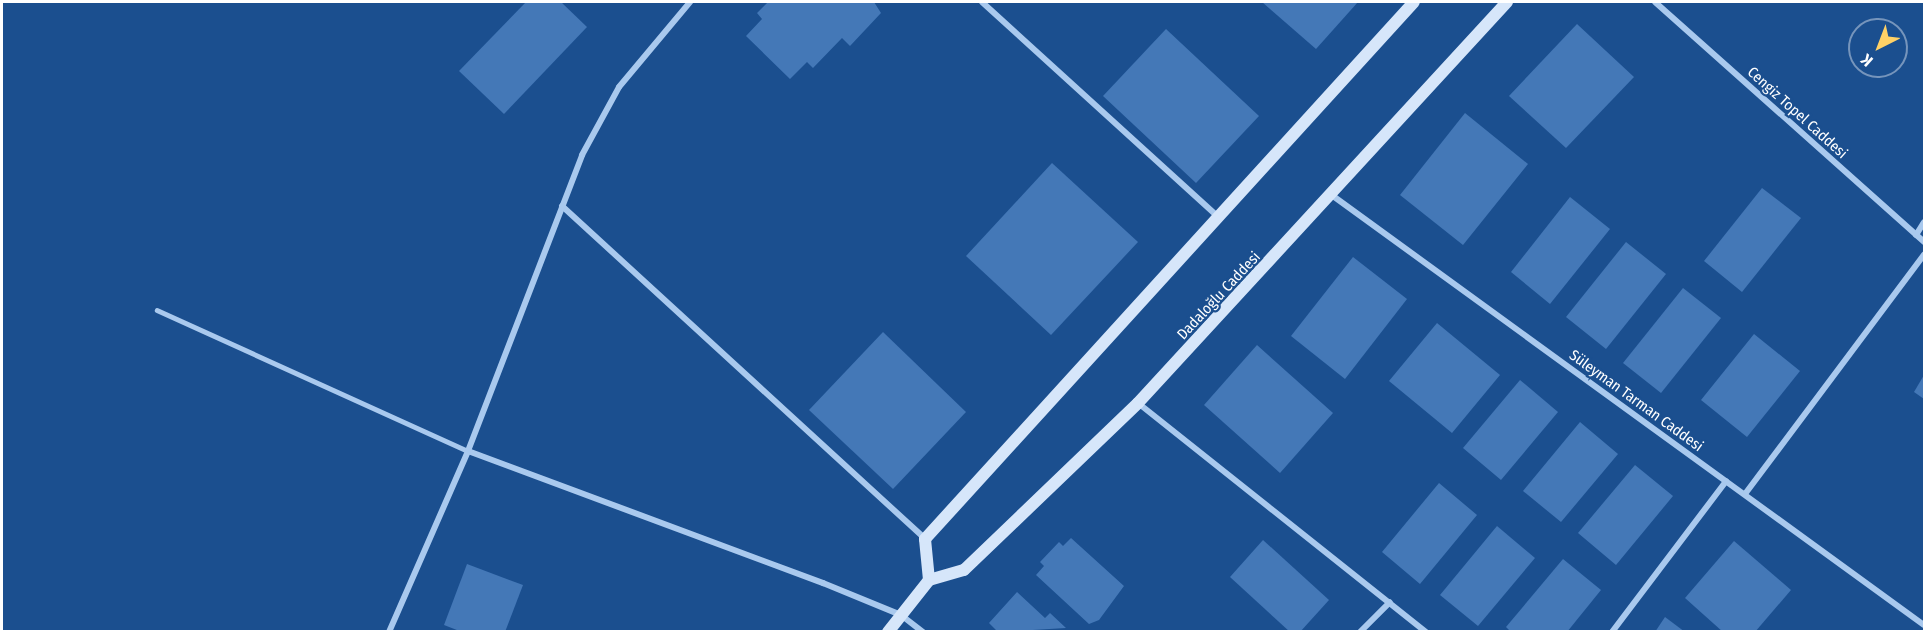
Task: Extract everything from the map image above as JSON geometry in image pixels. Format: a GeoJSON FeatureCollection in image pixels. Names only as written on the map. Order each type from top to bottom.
{"type":"FeatureCollection","features":[{"type":"Feature","properties":{"kind":"street"},"geometry":{"type":"LineString","coordinates":[[389,632],[468,451],[582,154],[620,87],[690,2]]}},
{"type":"Feature","properties":{"kind":"street"},"geometry":{"type":"LineString","coordinates":[[982,2],[1220,219]]}},
{"type":"Feature","properties":{"kind":"street"},"geometry":{"type":"LineString","coordinates":[[925,539],[1220,219],[1414,2]]}},
{"type":"Feature","properties":{"kind":"street","name":"Dadaloğlu Caddesi"},"geometry":{"type":"LineString","coordinates":[[929,580],[964,570],[1138,403],[1333,196],[1507,2]]}},
{"type":"Feature","properties":{"kind":"street","name":"Cengiz Topel Caddesi"},"geometry":{"type":"LineString","coordinates":[[1655,2],[1924,242]]}},
{"type":"Feature","properties":{"kind":"street","name":"Süleyman Tarman Caddesi"},"geometry":{"type":"LineString","coordinates":[[1333,196],[1924,625]]}},
{"type":"Feature","properties":{"kind":"street"},"geometry":{"type":"LineString","coordinates":[[562,206],[925,539],[929,580],[888,632]]}},
{"type":"Feature","properties":{"kind":"street"},"geometry":{"type":"LineString","coordinates":[[1916,235],[1924,222]]}},
{"type":"Feature","properties":{"kind":"street"},"geometry":{"type":"LineString","coordinates":[[1745,494],[1924,255]]}},
{"type":"Feature","properties":{"kind":"street"},"geometry":{"type":"LineString","coordinates":[[1138,403],[1426,632]]}},
{"type":"Feature","properties":{"kind":"street"},"geometry":{"type":"LineString","coordinates":[[468,451],[901,615],[923,632]]}},
{"type":"Feature","properties":{"kind":"street"},"geometry":{"type":"LineString","coordinates":[[1612,632],[1726,481]]}},
{"type":"Feature","properties":{"kind":"street"},"geometry":{"type":"LineString","coordinates":[[1360,632],[1389,603]]}},
{"type":"Feature","properties":{"kind":"lane"},"geometry":{"type":"LineString","coordinates":[[157,310],[468,451]]}},
{"type":"Feature","properties":{"kind":"building"},"geometry":{"type":"Polygon","coordinates":[[[526,2],[561,2],[587,27],[504,114],[459,71],[526,2]]]}},
{"type":"Feature","properties":{"kind":"building"},"geometry":{"type":"Polygon","coordinates":[[[768,2],[874,2],[881,13],[850,46],[842,38],[813,68],[807,62],[790,79],[746,36],[762,19],[757,13],[768,2]]]}},
{"type":"Feature","properties":{"kind":"building"},"geometry":{"type":"Polygon","coordinates":[[[1262,2],[1358,2],[1316,49],[1262,2]]]}},
{"type":"Feature","properties":{"kind":"building"},"geometry":{"type":"Polygon","coordinates":[[[1577,24],[1634,77],[1566,148],[1509,96],[1577,24]]]}},
{"type":"Feature","properties":{"kind":"building"},"geometry":{"type":"Polygon","coordinates":[[[1166,29],[1259,116],[1196,183],[1103,96],[1166,29]]]}},
{"type":"Feature","properties":{"kind":"building"},"geometry":{"type":"Polygon","coordinates":[[[1465,113],[1528,164],[1463,245],[1400,195],[1465,113]]]}},
{"type":"Feature","properties":{"kind":"building"},"geometry":{"type":"Polygon","coordinates":[[[1052,163],[1138,242],[1051,335],[966,256],[1052,163]]]}},
{"type":"Feature","properties":{"kind":"building"},"geometry":{"type":"Polygon","coordinates":[[[1762,188],[1801,218],[1742,292],[1704,261],[1762,188]]]}},
{"type":"Feature","properties":{"kind":"building"},"geometry":{"type":"Polygon","coordinates":[[[1570,197],[1610,229],[1550,304],[1511,272],[1570,197]]]}},
{"type":"Feature","properties":{"kind":"building"},"geometry":{"type":"Polygon","coordinates":[[[1626,242],[1666,274],[1606,349],[1566,317],[1626,242]]]}},
{"type":"Feature","properties":{"kind":"building"},"geometry":{"type":"Polygon","coordinates":[[[1353,257],[1407,299],[1345,379],[1291,336],[1353,257]]]}},
{"type":"Feature","properties":{"kind":"building"},"geometry":{"type":"Polygon","coordinates":[[[1683,288],[1721,318],[1661,393],[1623,363],[1683,288]]]}},
{"type":"Feature","properties":{"kind":"building"},"geometry":{"type":"Polygon","coordinates":[[[1437,323],[1500,375],[1452,433],[1389,381],[1437,323]]]}},
{"type":"Feature","properties":{"kind":"building"},"geometry":{"type":"Polygon","coordinates":[[[883,332],[966,412],[893,489],[809,410],[883,332]]]}},
{"type":"Feature","properties":{"kind":"building"},"geometry":{"type":"Polygon","coordinates":[[[1754,334],[1800,371],[1747,437],[1701,400],[1754,334]]]}},
{"type":"Feature","properties":{"kind":"building"},"geometry":{"type":"Polygon","coordinates":[[[1257,345],[1333,413],[1280,473],[1204,405],[1257,345]]]}},
{"type":"Feature","properties":{"kind":"building"},"geometry":{"type":"Polygon","coordinates":[[[1924,375],[1924,399],[1914,392],[1924,375]]]}},
{"type":"Feature","properties":{"kind":"building"},"geometry":{"type":"Polygon","coordinates":[[[1520,380],[1558,412],[1501,480],[1463,448],[1520,380]]]}},
{"type":"Feature","properties":{"kind":"building"},"geometry":{"type":"Polygon","coordinates":[[[1580,422],[1618,454],[1561,522],[1523,491],[1580,422]]]}},
{"type":"Feature","properties":{"kind":"building"},"geometry":{"type":"Polygon","coordinates":[[[1635,465],[1673,496],[1616,565],[1578,533],[1635,465]]]}},
{"type":"Feature","properties":{"kind":"building"},"geometry":{"type":"Polygon","coordinates":[[[1439,483],[1477,515],[1420,584],[1382,552],[1439,483]]]}},
{"type":"Feature","properties":{"kind":"building"},"geometry":{"type":"Polygon","coordinates":[[[1497,526],[1535,558],[1478,626],[1440,595],[1497,526]]]}},
{"type":"Feature","properties":{"kind":"building"},"geometry":{"type":"Polygon","coordinates":[[[1071,538],[1124,586],[1099,620],[1089,624],[1036,575],[1044,566],[1040,562],[1059,542],[1063,546],[1071,538]]]}},
{"type":"Feature","properties":{"kind":"building"},"geometry":{"type":"Polygon","coordinates":[[[1263,540],[1329,600],[1300,632],[1290,632],[1230,577],[1263,540]]]}},
{"type":"Feature","properties":{"kind":"building"},"geometry":{"type":"Polygon","coordinates":[[[1734,541],[1791,590],[1755,632],[1723,632],[1685,598],[1734,541]]]}},
{"type":"Feature","properties":{"kind":"building"},"geometry":{"type":"Polygon","coordinates":[[[1563,559],[1601,590],[1567,632],[1511,632],[1506,627],[1563,559]]]}},
{"type":"Feature","properties":{"kind":"building"},"geometry":{"type":"Polygon","coordinates":[[[467,564],[523,585],[505,632],[462,632],[444,625],[467,564]]]}},
{"type":"Feature","properties":{"kind":"building"},"geometry":{"type":"Polygon","coordinates":[[[1017,592],[1045,618],[1050,613],[1066,628],[998,632],[989,623],[1017,592]]]}},
{"type":"Feature","properties":{"kind":"building"},"geometry":{"type":"Polygon","coordinates":[[[1665,617],[1685,632],[1655,632],[1665,617]]]}}]}
